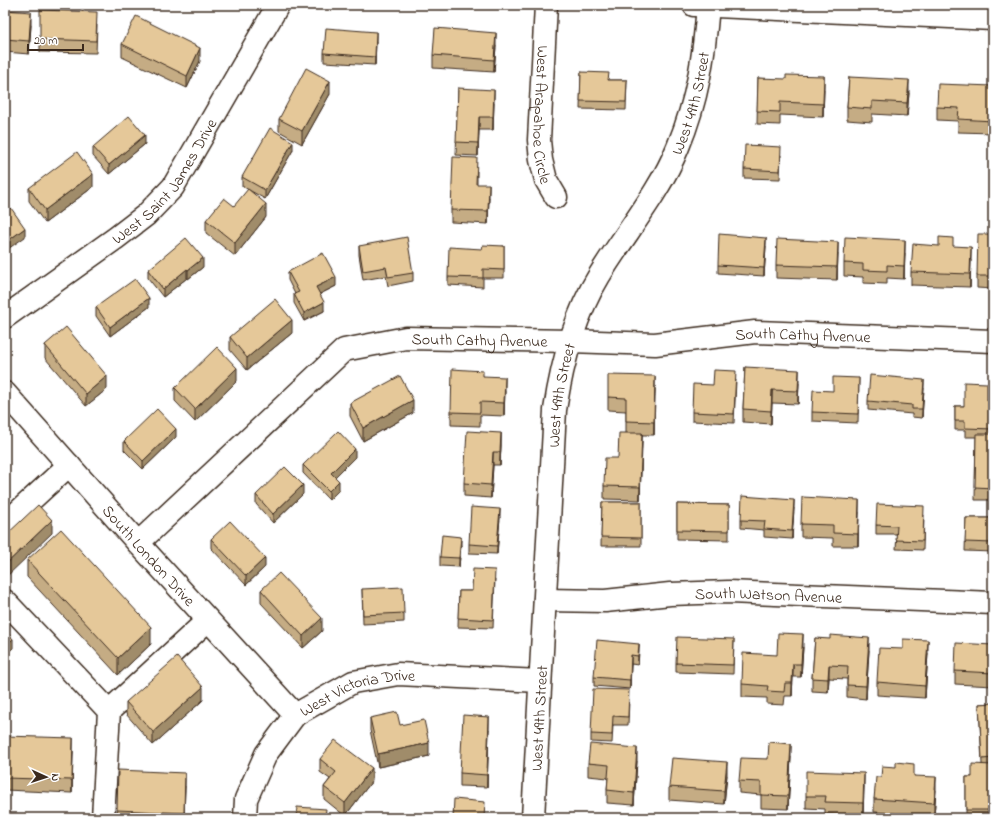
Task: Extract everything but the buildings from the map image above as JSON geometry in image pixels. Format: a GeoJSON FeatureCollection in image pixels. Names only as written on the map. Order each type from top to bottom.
{"type":"FeatureCollection","features":[{"type":"Feature","properties":{"kind":"street","name":"West Saint James Drive"},"geometry":{"type":"LineString","coordinates":[[5,317],[146,215],[173,187],[278,5]]}},
{"type":"Feature","properties":{"kind":"street","name":"West Arapahoe Circle"},"geometry":{"type":"LineString","coordinates":[[546,5],[539,140],[541,160],[546,180],[556,197]]}},
{"type":"Feature","properties":{"kind":"street"},"geometry":{"type":"LineString","coordinates":[[703,5],[993,19]]}},
{"type":"Feature","properties":{"kind":"street","name":"West 49th Street"},"geometry":{"type":"LineString","coordinates":[[532,818],[555,410],[559,380],[570,341],[580,314],[599,276],[651,199],[678,148],[690,116],[699,82],[705,46],[703,5]]}},
{"type":"Feature","properties":{"kind":"street","name":"South Cathy Avenue"},"geometry":{"type":"LineString","coordinates":[[138,543],[344,350],[406,338],[655,344],[755,332],[993,341]]}},
{"type":"Feature","properties":{"kind":"street","name":"South London Drive"},"geometry":{"type":"LineString","coordinates":[[5,393],[138,543],[295,715]]}},
{"type":"Feature","properties":{"kind":"street"},"geometry":{"type":"LineString","coordinates":[[5,524],[69,465]]}},
{"type":"Feature","properties":{"kind":"street","name":"South Watson Avenue"},"geometry":{"type":"LineString","coordinates":[[545,600],[605,601],[670,594],[729,592],[993,603]]}},
{"type":"Feature","properties":{"kind":"street"},"geometry":{"type":"LineString","coordinates":[[5,601],[109,711]]}},
{"type":"Feature","properties":{"kind":"street"},"geometry":{"type":"LineString","coordinates":[[102,818],[109,711],[208,620]]}},
{"type":"Feature","properties":{"kind":"street","name":"West Victoria Drive"},"geometry":{"type":"LineString","coordinates":[[245,818],[246,799],[266,754],[295,715],[353,682],[398,674],[540,681]]}}]}
